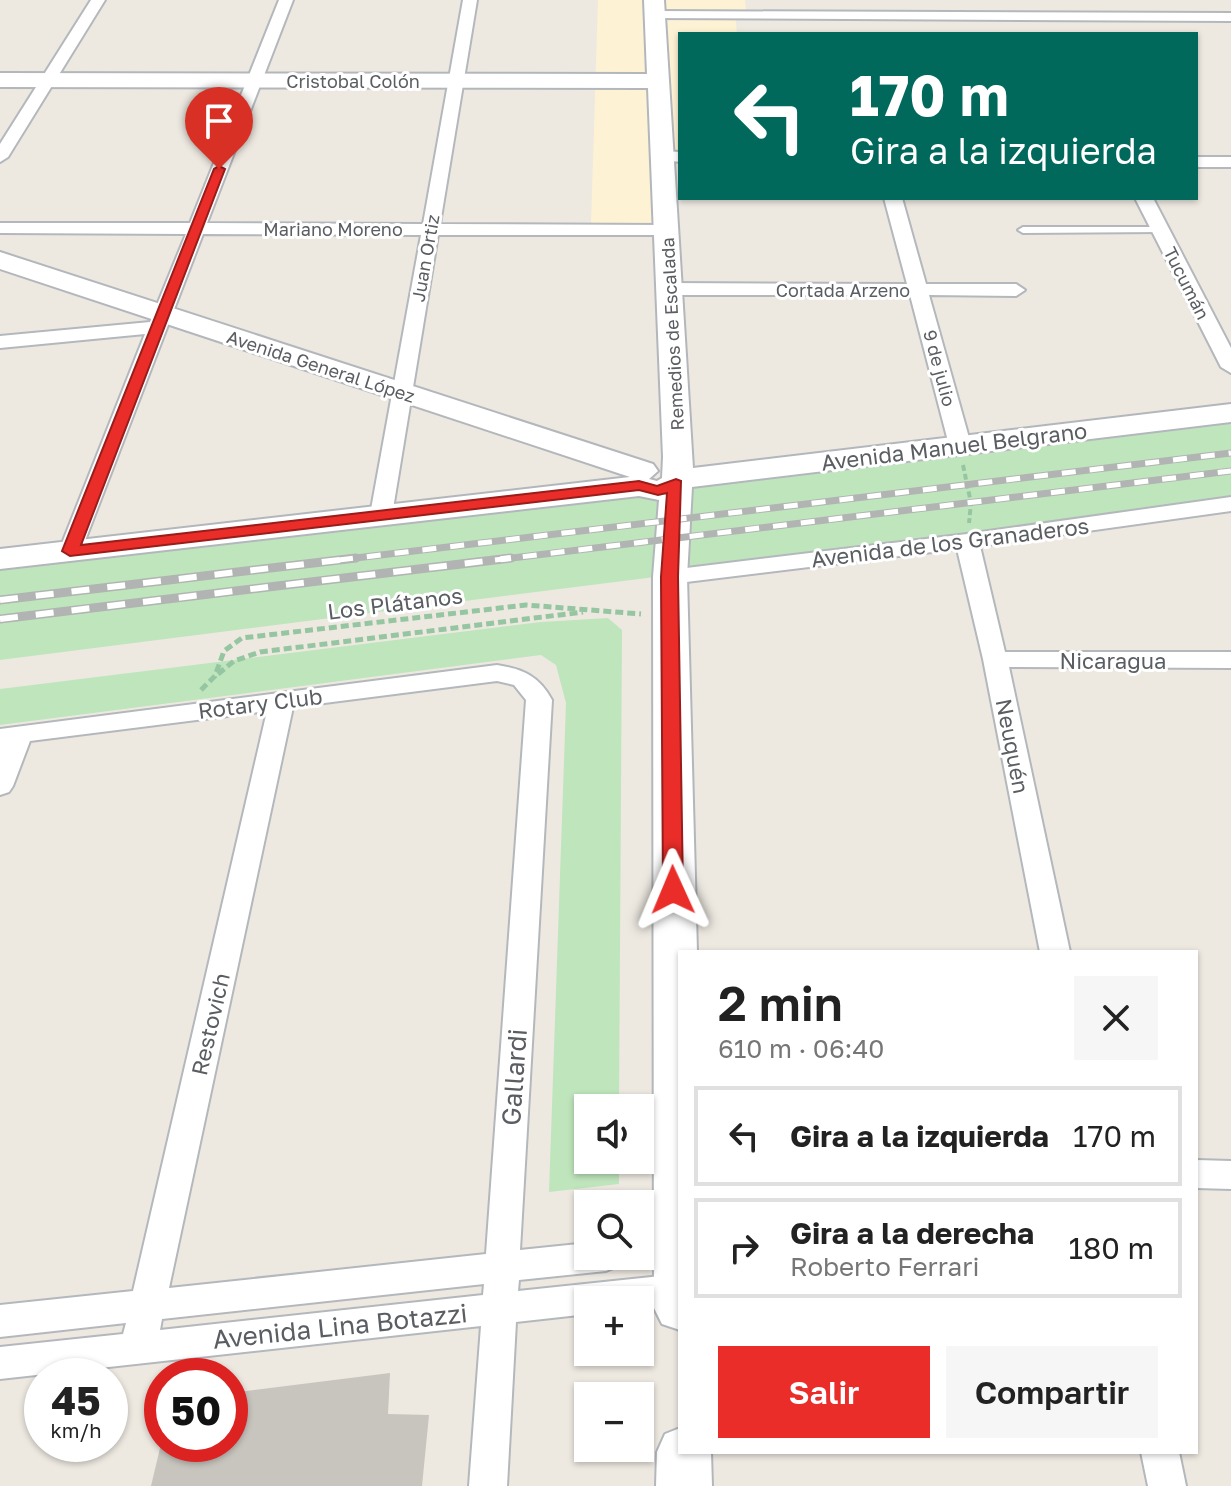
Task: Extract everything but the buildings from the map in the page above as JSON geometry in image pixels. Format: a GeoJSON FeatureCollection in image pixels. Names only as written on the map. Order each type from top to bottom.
{"type":"FeatureCollection","features":[{"type":"Feature","properties":{"kind":"main road","name":"Remedios de Escalada"},"geometry":{"type":"LineString","coordinates":[[654,7],[657,81],[671,157],[666,230],[679,457],[670,596],[678,1164],[666,1263],[678,1302]]}},
{"type":"Feature","properties":{"kind":"main road","name":"Cristobal Colón"},"geometry":{"type":"LineString","coordinates":[[0,80],[657,81]]}},
{"type":"Feature","properties":{"kind":"main road","name":"Avenida General López"},"geometry":{"type":"LineString","coordinates":[[0,260],[160,320],[401,393],[640,478]]}},
{"type":"Feature","properties":{"kind":"main road","name":"Avenida Manuel Belgrano"},"geometry":{"type":"LineString","coordinates":[[640,478],[658,491],[676,480],[1231,413]]}},
{"type":"Feature","properties":{"kind":"main road"},"geometry":{"type":"LineString","coordinates":[[0,559],[381,515],[640,478]]}},
{"type":"Feature","properties":{"kind":"main road"},"geometry":{"type":"LineString","coordinates":[[684,1454],[684,1486]]}},
{"type":"Feature","properties":{"kind":"street"},"geometry":{"type":"LineString","coordinates":[[0,157],[98,0]]}},
{"type":"Feature","properties":{"kind":"street"},"geometry":{"type":"LineString","coordinates":[[70,551],[286,0]]}},
{"type":"Feature","properties":{"kind":"street","name":"Juan Ortiz"},"geometry":{"type":"LineString","coordinates":[[381,515],[470,0]]}},
{"type":"Feature","properties":{"kind":"street"},"geometry":{"type":"LineString","coordinates":[[841,0],[849,32]]}},
{"type":"Feature","properties":{"kind":"street"},"geometry":{"type":"LineString","coordinates":[[1043,0],[1059,32]]}},
{"type":"Feature","properties":{"kind":"street"},"geometry":{"type":"LineString","coordinates":[[654,7],[845,16],[1231,17]]}},
{"type":"Feature","properties":{"kind":"street"},"geometry":{"type":"LineString","coordinates":[[1198,162],[1231,162]]}},
{"type":"Feature","properties":{"kind":"street","name":"9 de julio"},"geometry":{"type":"LineString","coordinates":[[894,200],[960,445]]}},
{"type":"Feature","properties":{"kind":"street","name":"Tucumán"},"geometry":{"type":"LineString","coordinates":[[1145,200],[1231,367]]}},
{"type":"Feature","properties":{"kind":"street","name":"Mariano Moreno"},"geometry":{"type":"LineString","coordinates":[[0,228],[666,230]]}},
{"type":"Feature","properties":{"kind":"street","name":"Cortada Arzeno"},"geometry":{"type":"LineString","coordinates":[[670,289],[1016,290]]}},
{"type":"Feature","properties":{"kind":"street"},"geometry":{"type":"LineString","coordinates":[[0,342],[160,320]]}},
{"type":"Feature","properties":{"kind":"street","name":"Avenida de los Granaderos"},"geometry":{"type":"LineString","coordinates":[[670,596],[967,541],[1231,504]]}},
{"type":"Feature","properties":{"kind":"street","name":"Neuquén"},"geometry":{"type":"LineString","coordinates":[[967,541],[995,659],[1055,950]]}},
{"type":"Feature","properties":{"kind":"street","name":"Nicaragua"},"geometry":{"type":"LineString","coordinates":[[995,659],[1231,660]]}},
{"type":"Feature","properties":{"kind":"street","name":"Rotary Club"},"geometry":{"type":"LineString","coordinates":[[10,736],[497,673],[520,676]]}},
{"type":"Feature","properties":{"kind":"street","name":"Gallardi"},"geometry":{"type":"LineString","coordinates":[[488,1486],[539,700],[533,685],[520,676]]}},
{"type":"Feature","properties":{"kind":"street","name":"Restovich"},"geometry":{"type":"LineString","coordinates":[[138,1348],[282,700]]}},
{"type":"Feature","properties":{"kind":"street"},"geometry":{"type":"LineString","coordinates":[[0,786],[10,736]]}},
{"type":"Feature","properties":{"kind":"street"},"geometry":{"type":"LineString","coordinates":[[1198,1174],[1231,1175]]}},
{"type":"Feature","properties":{"kind":"street","name":"Avenida Lina Botazzi"},"geometry":{"type":"LineString","coordinates":[[0,1321],[574,1259]]}},
{"type":"Feature","properties":{"kind":"street","name":"Avenida Lina Botazzi"},"geometry":{"type":"LineString","coordinates":[[0,1363],[499,1308],[666,1263]]}},
{"type":"Feature","properties":{"kind":"street"},"geometry":{"type":"LineString","coordinates":[[1160,1454],[1167,1486]]}},
{"type":"Feature","properties":{"kind":"lane"},"geometry":{"type":"LineString","coordinates":[[1023,230],[1160,230]]}},
{"type":"Feature","properties":{"kind":"path"},"geometry":{"type":"LineString","coordinates":[[960,445],[971,503],[967,541]]}},
{"type":"Feature","properties":{"kind":"path","name":"Los Plátanos"},"geometry":{"type":"LineString","coordinates":[[176,714],[234,661],[260,652],[530,616],[600,610],[670,596]]}},
{"type":"Feature","properties":{"kind":"path","name":"Los Plátanos"},"geometry":{"type":"LineString","coordinates":[[215,676],[224,651],[242,638],[526,605],[600,610]]}},
{"type":"Feature","properties":{"kind":"shaded area"},"geometry":{"type":"Polygon","coordinates":[[[598,0],[745,0],[746,12],[735,13],[737,32],[678,32],[678,157],[663,156],[666,230],[591,224],[598,0]]]}},
{"type":"Feature","properties":{"kind":"green space"},"geometry":{"type":"Polygon","coordinates":[[[1231,413],[1231,504],[0,660],[0,559],[1231,413]]]}},
{"type":"Feature","properties":{"kind":"green space"},"geometry":{"type":"Polygon","coordinates":[[[608,618],[622,630],[619,1094],[574,1094],[574,1174],[619,1174],[619,1184],[549,1192],[566,703],[556,665],[541,655],[0,725],[0,689],[541,622],[608,618]]]}},
{"type":"Feature","properties":{"kind":"railway"},"geometry":{"type":"LineString","coordinates":[[339,560],[1231,453]]}},
{"type":"Feature","properties":{"kind":"railway"},"geometry":{"type":"LineString","coordinates":[[495,560],[1231,471]]}},
{"type":"Feature","properties":{"kind":"railway"},"geometry":{"type":"LineString","coordinates":[[0,600],[356,558]]}},
{"type":"Feature","properties":{"kind":"railway"},"geometry":{"type":"LineString","coordinates":[[0,619],[511,558]]}},
{"type":"Feature","properties":{"kind":"route"},"geometry":{"type":"LineString","coordinates":[[219,169],[70,551],[639,486],[658,491],[676,484],[670,577],[673,890]]}}]}
